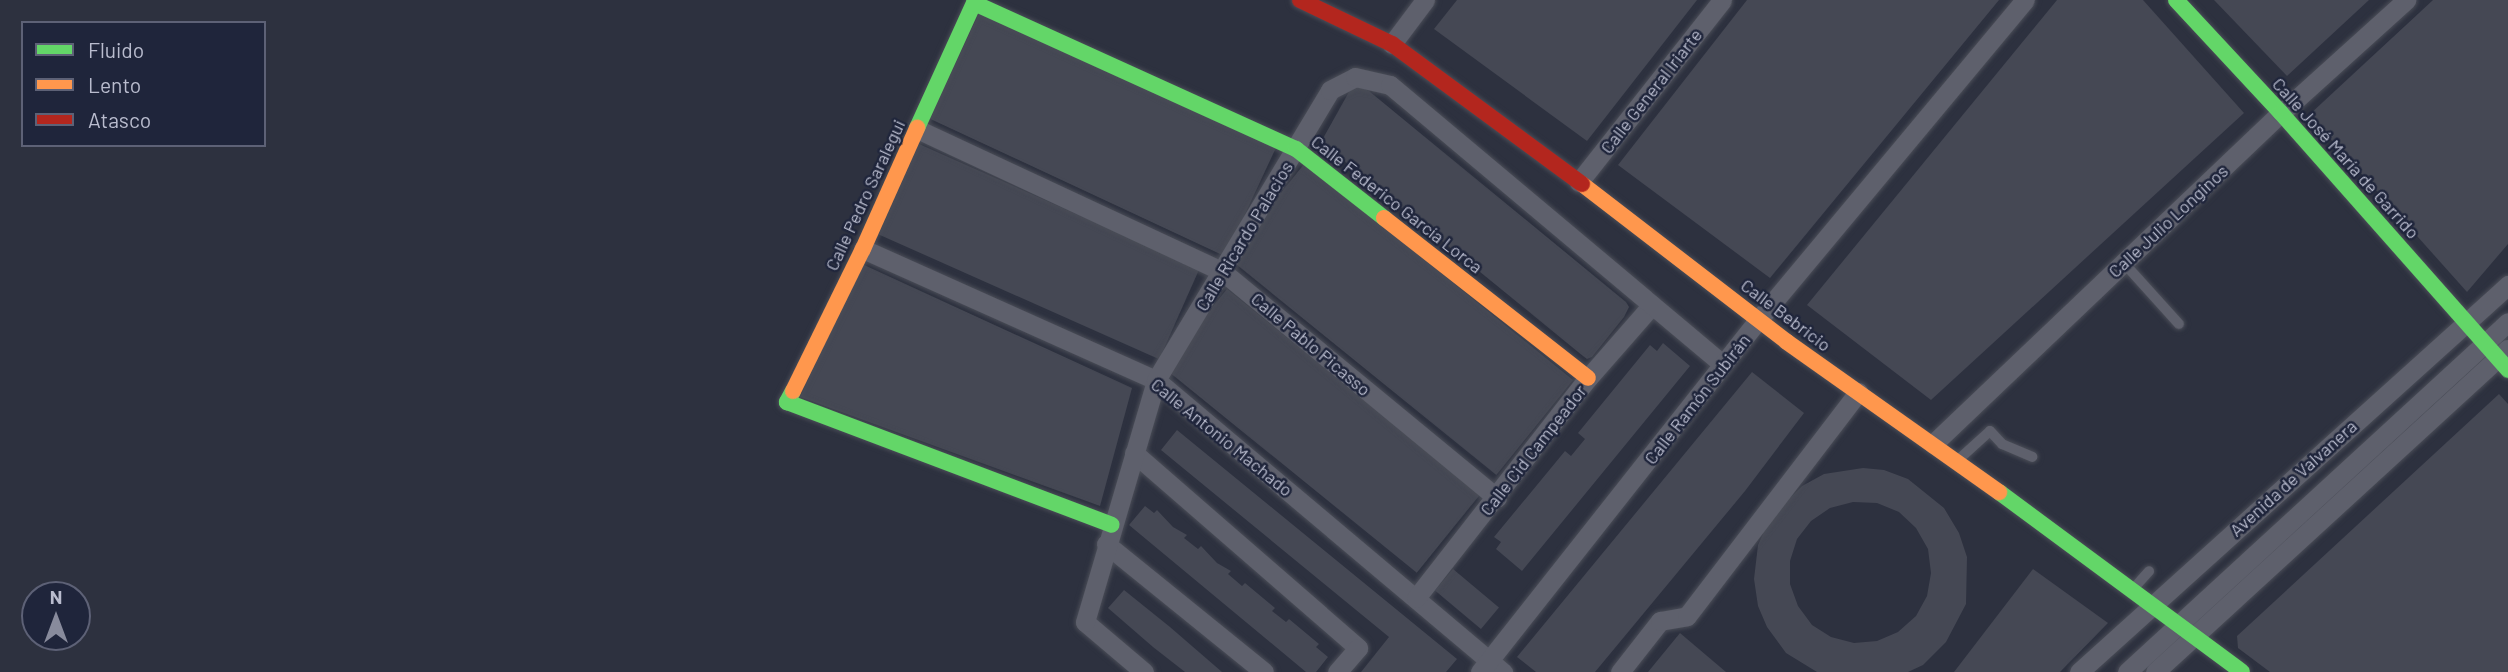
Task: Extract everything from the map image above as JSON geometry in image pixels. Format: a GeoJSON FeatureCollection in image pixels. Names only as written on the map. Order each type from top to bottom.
{"type":"FeatureCollection","features":[{"type":"Feature","properties":{"kind":"street","name":"Calle Bebricio"},"geometry":{"type":"LineString","coordinates":[[1300,0],[1392,44],[1759,319],[2242,672]]}},
{"type":"Feature","properties":{"kind":"street"},"geometry":{"type":"LineString","coordinates":[[1392,44],[1425,0]]}},
{"type":"Feature","properties":{"kind":"street","name":"Calle General Iriarte"},"geometry":{"type":"LineString","coordinates":[[1579,182],[1721,0]]}},
{"type":"Feature","properties":{"kind":"street","name":"Calle Ramón Subirán"},"geometry":{"type":"LineString","coordinates":[[1491,668],[1723,364],[2025,0]]}},
{"type":"Feature","properties":{"kind":"street","name":"Calle José María de Garrido"},"geometry":{"type":"LineString","coordinates":[[2176,0],[2281,113],[2467,323],[2499,355]]}},
{"type":"Feature","properties":{"kind":"street","name":"Calle Julio Longinos"},"geometry":{"type":"LineString","coordinates":[[1933,444],[2281,113],[2406,0]]}},
{"type":"Feature","properties":{"kind":"street","name":"Calle Pedro Saralegui"},"geometry":{"type":"LineString","coordinates":[[974,3],[863,249],[786,402],[1112,525]]}},
{"type":"Feature","properties":{"kind":"street","name":"Calle Federico García Lorca"},"geometry":{"type":"LineString","coordinates":[[974,3],[1296,149],[1588,378]]}},
{"type":"Feature","properties":{"kind":"street","name":"Calle Ricardo Palacios"},"geometry":{"type":"LineString","coordinates":[[1144,672],[1085,622],[1156,380],[1330,90],[1355,78],[1390,85],[1723,364]]}},
{"type":"Feature","properties":{"kind":"street","name":"Calle Pablo Picasso"},"geometry":{"type":"LineString","coordinates":[[917,129],[1223,272],[1497,498]]}},
{"type":"Feature","properties":{"kind":"street","name":"Calle Antonio Machado"},"geometry":{"type":"LineString","coordinates":[[863,249],[1156,380],[1416,597],[1491,668]]}},
{"type":"Feature","properties":{"kind":"street","name":"Avenida de Valvanera"},"geometry":{"type":"LineString","coordinates":[[2079,672],[2508,285]]}},
{"type":"Feature","properties":{"kind":"street","name":"Calle Cid Campeador"},"geometry":{"type":"LineString","coordinates":[[1416,597],[1497,498],[1588,378],[1652,305]]}},
{"type":"Feature","properties":{"kind":"street"},"geometry":{"type":"LineString","coordinates":[[2127,672],[2185,630],[2499,355],[2508,322]]}},
{"type":"Feature","properties":{"kind":"street"},"geometry":{"type":"LineString","coordinates":[[1620,672],[1660,621],[1686,616],[1858,392]]}},
{"type":"Feature","properties":{"kind":"street"},"geometry":{"type":"LineString","coordinates":[[1134,453],[1358,648],[1337,672]]}},
{"type":"Feature","properties":{"kind":"street"},"geometry":{"type":"LineString","coordinates":[[1106,544],[1264,672]]}},
{"type":"Feature","properties":{"kind":"street"},"geometry":{"type":"LineString","coordinates":[[2155,672],[2185,630]]}},
{"type":"Feature","properties":{"kind":"lane"},"geometry":{"type":"LineString","coordinates":[[2124,262],[2179,324]]}},
{"type":"Feature","properties":{"kind":"lane"},"geometry":{"type":"LineString","coordinates":[[1957,462],[1990,431],[2002,444],[2032,457]]}},
{"type":"Feature","properties":{"kind":"lane"},"geometry":{"type":"LineString","coordinates":[[2130,592],[2149,571]]}},
{"type":"Feature","properties":{"kind":"building"},"geometry":{"type":"Polygon","coordinates":[[[1457,0],[1697,0],[1587,141],[1434,29],[1457,0]]]}},
{"type":"Feature","properties":{"kind":"building"},"geometry":{"type":"Polygon","coordinates":[[[1747,0],[1999,0],[1770,278],[1618,165],[1747,0]]]}},
{"type":"Feature","properties":{"kind":"building"},"geometry":{"type":"Polygon","coordinates":[[[2057,0],[2143,0],[2244,113],[1931,400],[1807,305],[2057,0]]]}},
{"type":"Feature","properties":{"kind":"building"},"geometry":{"type":"Polygon","coordinates":[[[2214,0],[2369,0],[2287,76],[2214,0]]]}},
{"type":"Feature","properties":{"kind":"building"},"geometry":{"type":"Polygon","coordinates":[[[2433,0],[2508,0],[2508,244],[2467,292],[2309,115],[2433,0]]]}},
{"type":"Feature","properties":{"kind":"building"},"geometry":{"type":"Polygon","coordinates":[[[981,9],[1276,147],[1225,256],[930,119],[981,9]]]}},
{"type":"Feature","properties":{"kind":"building"},"geometry":{"type":"Polygon","coordinates":[[[1359,86],[1369,91],[1626,302],[1629,307],[1624,317],[1592,357],[1587,359],[1583,356],[1321,142],[1350,90],[1359,86]]]}},
{"type":"Feature","properties":{"kind":"building"},"geometry":{"type":"Polygon","coordinates":[[[919,144],[1199,269],[1159,359],[879,234],[919,144]]]}},
{"type":"Feature","properties":{"kind":"building"},"geometry":{"type":"Polygon","coordinates":[[[1305,163],[1573,380],[1496,475],[1228,258],[1305,163]]]}},
{"type":"Feature","properties":{"kind":"building"},"geometry":{"type":"Polygon","coordinates":[[[862,264],[1132,388],[1100,506],[800,397],[862,264]]]}},
{"type":"Feature","properties":{"kind":"building"},"geometry":{"type":"Polygon","coordinates":[[[1227,289],[1480,494],[1417,573],[1163,367],[1227,289]]]}},
{"type":"Feature","properties":{"kind":"building"},"geometry":{"type":"Polygon","coordinates":[[[1663,343],[1690,366],[1522,571],[1496,549],[1501,542],[1494,537],[1565,451],[1571,456],[1585,439],[1578,433],[1650,345],[1657,351],[1663,343]]]}},
{"type":"Feature","properties":{"kind":"building"},"geometry":{"type":"Polygon","coordinates":[[[1752,372],[1804,413],[1745,491],[1595,672],[1536,672],[1517,657],[1752,372]]]}},
{"type":"Feature","properties":{"kind":"building"},"geometry":{"type":"Polygon","coordinates":[[[2499,394],[2508,404],[2508,672],[2270,672],[2238,648],[2237,636],[2499,394]]]}},
{"type":"Feature","properties":{"kind":"building"},"geometry":{"type":"Polygon","coordinates":[[[1177,430],[1457,659],[1446,672],[1361,672],[1389,637],[1161,450],[1177,430]]]}},
{"type":"Feature","properties":{"kind":"building"},"geometry":{"type":"Polygon","coordinates":[[[1863,468],[1884,470],[1908,479],[1944,508],[1959,533],[1967,557],[1966,604],[1946,642],[1923,665],[1908,672],[1817,672],[1786,653],[1767,627],[1758,606],[1754,579],[1758,545],[1770,518],[1802,486],[1824,474],[1863,468]],[[1853,502],[1830,508],[1811,521],[1797,539],[1790,561],[1790,584],[1798,606],[1812,625],[1831,637],[1854,643],[1877,641],[1898,632],[1916,616],[1927,596],[1931,573],[1928,549],[1916,528],[1899,512],[1877,503],[1853,502]]]}},
{"type":"Feature","properties":{"kind":"building"},"geometry":{"type":"Polygon","coordinates":[[[1145,506],[1154,513],[1157,510],[1173,527],[1187,535],[1184,538],[1198,549],[1201,546],[1217,563],[1231,571],[1228,574],[1242,586],[1245,583],[1275,608],[1272,611],[1286,622],[1289,619],[1319,644],[1316,647],[1328,657],[1316,672],[1306,672],[1129,525],[1145,506]]]}},
{"type":"Feature","properties":{"kind":"building"},"geometry":{"type":"Polygon","coordinates":[[[1453,569],[1499,608],[1481,629],[1435,590],[1453,569]]]}},
{"type":"Feature","properties":{"kind":"building"},"geometry":{"type":"Polygon","coordinates":[[[2033,569],[2108,623],[2060,672],[1954,672],[2033,569]]]}},
{"type":"Feature","properties":{"kind":"building"},"geometry":{"type":"Polygon","coordinates":[[[1124,590],[1222,672],[1185,672],[1153,647],[1108,608],[1124,590]]]}},
{"type":"Feature","properties":{"kind":"building"},"geometry":{"type":"Polygon","coordinates":[[[1680,633],[1726,672],[1648,672],[1680,633]]]}},
{"type":"Feature","properties":{"kind":"traffic: fast"},"geometry":{"type":"LineString","coordinates":[[2176,0],[2281,113],[2508,370]]}},
{"type":"Feature","properties":{"kind":"traffic: fast"},"geometry":{"type":"LineString","coordinates":[[917,128],[974,3],[1296,149],[1384,218]]}},
{"type":"Feature","properties":{"kind":"traffic: fast"},"geometry":{"type":"LineString","coordinates":[[793,391],[787,402],[1112,525]]}},
{"type":"Feature","properties":{"kind":"traffic: fast"},"geometry":{"type":"LineString","coordinates":[[1999,492],[2242,672]]}},
{"type":"Feature","properties":{"kind":"traffic: slow"},"geometry":{"type":"LineString","coordinates":[[793,391],[863,249],[917,128]]}},
{"type":"Feature","properties":{"kind":"traffic: slow"},"geometry":{"type":"LineString","coordinates":[[1582,184],[1787,342],[1999,492]]}},
{"type":"Feature","properties":{"kind":"traffic: slow"},"geometry":{"type":"LineString","coordinates":[[1384,218],[1588,378]]}},
{"type":"Feature","properties":{"kind":"traffic: jam"},"geometry":{"type":"LineString","coordinates":[[1300,0],[1392,44],[1582,184]]}}]}
